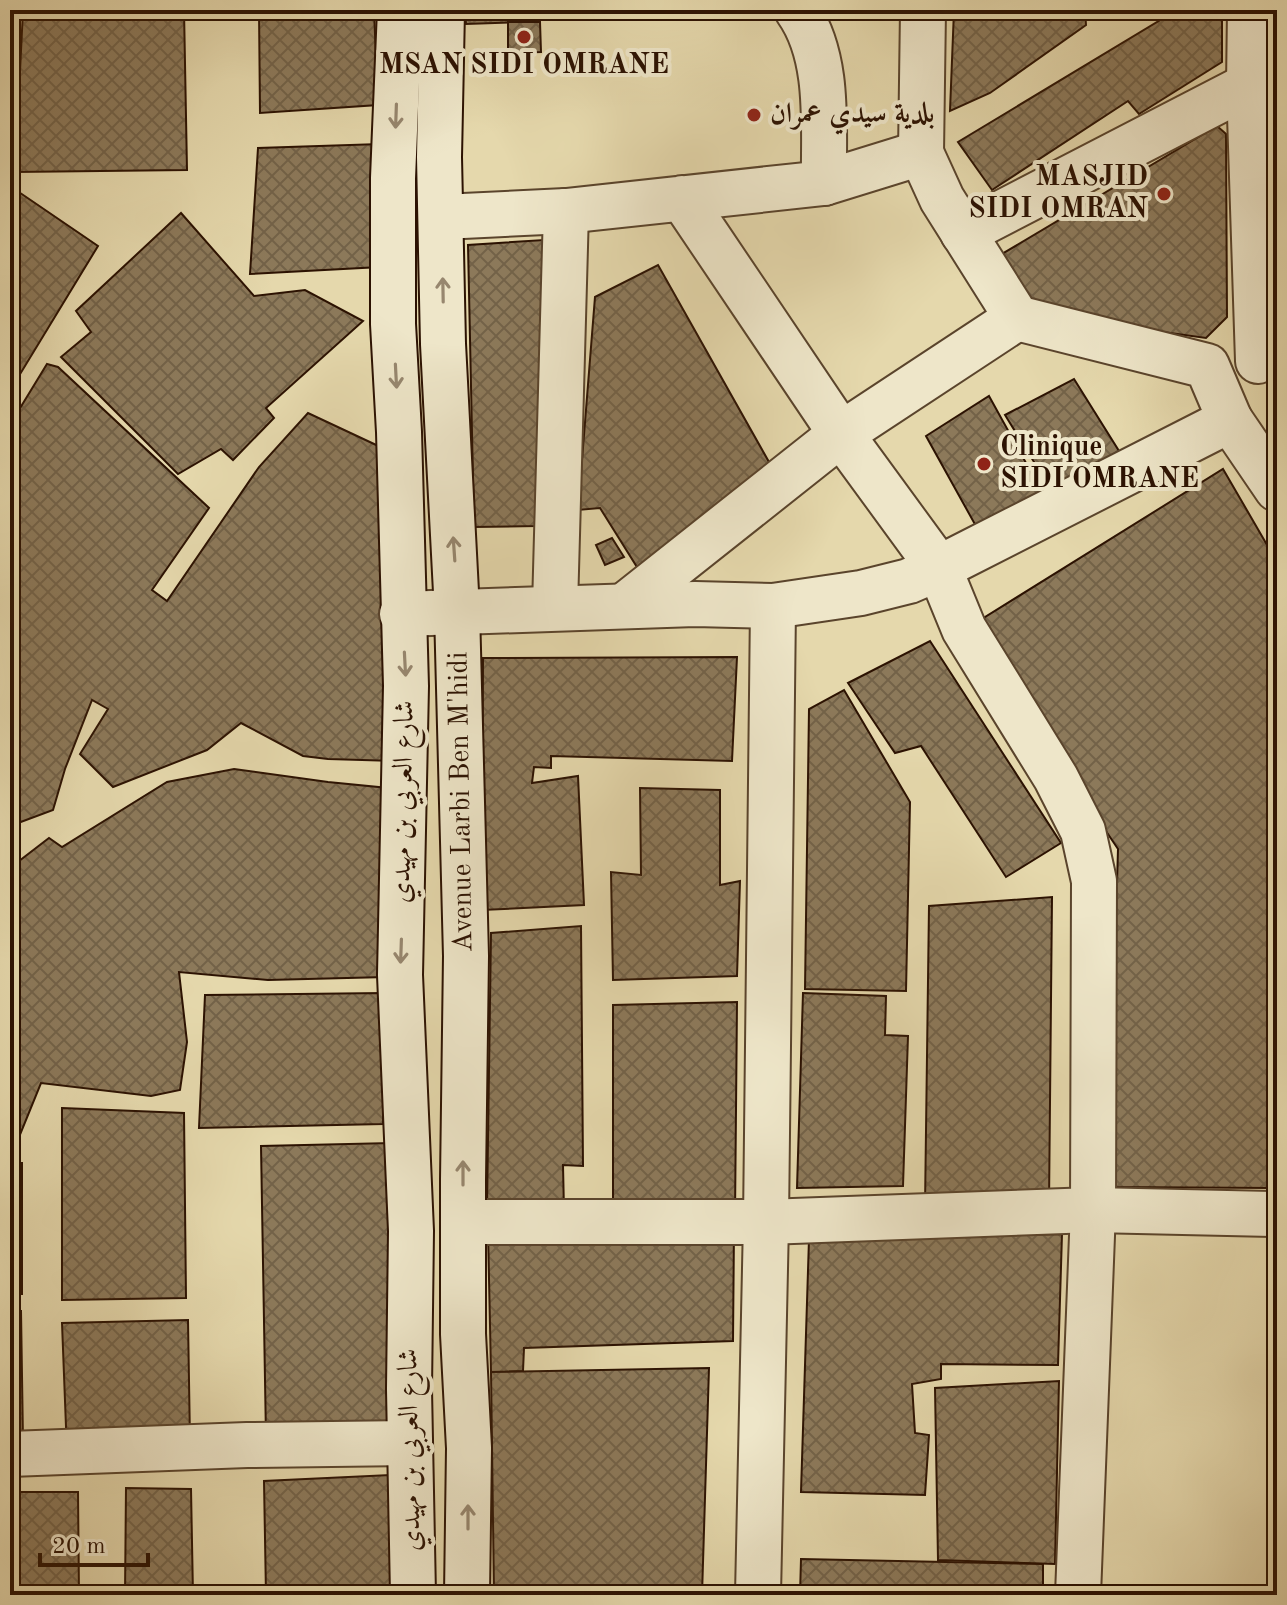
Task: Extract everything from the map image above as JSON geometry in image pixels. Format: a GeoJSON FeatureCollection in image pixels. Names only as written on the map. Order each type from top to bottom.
{"type":"FeatureCollection","features":[{"type":"Feature","properties":{"kind":"street","name":"شارع العربي بن مهيدي"},"geometry":{"type":"LineString","coordinates":[[400,10],[393,178],[393,324],[406,686],[400,975],[411,1231],[413,1595]]}},
{"type":"Feature","properties":{"kind":"street","name":"Avenue Larbi Ben M'hidi"},"geometry":{"type":"LineString","coordinates":[[442,10],[439,157],[446,423],[457,611],[466,956],[463,1334],[469,1448],[467,1595]]}},
{"type":"Feature","properties":{"kind":"street"},"geometry":{"type":"LineString","coordinates":[[797,10],[807,24],[821,86],[824,183]]}},
{"type":"Feature","properties":{"kind":"street"},"geometry":{"type":"LineString","coordinates":[[923,10],[921,153],[942,199],[1017,318],[1207,366],[1267,361],[1249,85],[1250,10]]}},
{"type":"Feature","properties":{"kind":"street"},"geometry":{"type":"LineString","coordinates":[[963,233],[1249,85]]}},
{"type":"Feature","properties":{"kind":"street"},"geometry":{"type":"LineString","coordinates":[[442,217],[566,211],[824,183],[921,153]]}},
{"type":"Feature","properties":{"kind":"street"},"geometry":{"type":"LineString","coordinates":[[682,198],[841,434],[939,568],[964,629],[1056,778],[1083,831],[1094,881],[1093,1210],[1078,1595]]}},
{"type":"Feature","properties":{"kind":"street"},"geometry":{"type":"LineString","coordinates":[[555,607],[566,211]]}},
{"type":"Feature","properties":{"kind":"street"},"geometry":{"type":"LineString","coordinates":[[624,606],[841,434],[1017,318]]}},
{"type":"Feature","properties":{"kind":"street"},"geometry":{"type":"LineString","coordinates":[[1207,366],[1230,420],[1277,489]]}},
{"type":"Feature","properties":{"kind":"street"},"geometry":{"type":"LineString","coordinates":[[402,614],[555,607],[773,606],[861,593],[909,581],[939,568],[1230,420]]}},
{"type":"Feature","properties":{"kind":"street"},"geometry":{"type":"LineString","coordinates":[[758,1595],[773,606]]}},
{"type":"Feature","properties":{"kind":"street"},"geometry":{"type":"LineString","coordinates":[[463,1222],[766,1222],[1093,1210],[1277,1214]]}},
{"type":"Feature","properties":{"kind":"street"},"geometry":{"type":"LineString","coordinates":[[10,1454],[247,1445],[410,1443]]}},
{"type":"Feature","properties":{"kind":"building"},"geometry":{"type":"Polygon","coordinates":[[[23,10],[184,10],[187,170],[15,172],[23,10]]]}},
{"type":"Feature","properties":{"kind":"building"},"geometry":{"type":"Polygon","coordinates":[[[259,10],[374,10],[378,105],[260,113],[259,10]]]}},
{"type":"Feature","properties":{"kind":"building"},"geometry":{"type":"Polygon","coordinates":[[[465,10],[524,10],[524,22],[466,24],[465,10]]]}},
{"type":"Feature","properties":{"kind":"building"},"geometry":{"type":"Polygon","coordinates":[[[954,10],[1085,10],[1086,25],[990,93],[950,111],[954,10]]]}},
{"type":"Feature","properties":{"kind":"building"},"geometry":{"type":"Polygon","coordinates":[[[1177,10],[1222,10],[1222,62],[1139,114],[1128,101],[992,190],[958,142],[1177,10]]]}},
{"type":"Feature","properties":{"kind":"building","name":"MSAN SIDI OMRANE"},"geometry":{"type":"Polygon","coordinates":[[[508,22],[540,22],[541,52],[508,53],[508,22]]]}},
{"type":"Feature","properties":{"kind":"building","name":"MASJID SIDI OMRAN"},"geometry":{"type":"Polygon","coordinates":[[[1217,126],[1226,134],[1227,317],[1206,338],[1033,314],[1002,254],[1217,126]]]}},
{"type":"Feature","properties":{"kind":"building"},"geometry":{"type":"Polygon","coordinates":[[[380,144],[380,267],[250,274],[258,148],[380,144]]]}},
{"type":"Feature","properties":{"kind":"building"},"geometry":{"type":"Polygon","coordinates":[[[10,186],[98,246],[11,389],[10,388],[10,186]]]}},
{"type":"Feature","properties":{"kind":"building"},"geometry":{"type":"Polygon","coordinates":[[[181,213],[254,296],[305,290],[363,321],[266,408],[274,418],[233,460],[221,449],[178,474],[61,357],[91,332],[76,311],[181,213]]]}},
{"type":"Feature","properties":{"kind":"building"},"geometry":{"type":"Polygon","coordinates":[[[544,240],[537,526],[474,527],[468,245],[544,240]]]}},
{"type":"Feature","properties":{"kind":"building"},"geometry":{"type":"Polygon","coordinates":[[[658,265],[778,478],[637,567],[600,508],[578,510],[595,297],[658,265]]]}},
{"type":"Feature","properties":{"kind":"building"},"geometry":{"type":"Polygon","coordinates":[[[47,364],[58,367],[209,508],[152,590],[167,601],[259,467],[308,413],[389,451],[395,761],[303,756],[241,723],[207,750],[113,787],[80,754],[108,709],[92,700],[53,810],[10,826],[10,416],[14,418],[47,364]]]}},
{"type":"Feature","properties":{"kind":"building"},"geometry":{"type":"Polygon","coordinates":[[[1074,379],[1119,451],[1052,491],[1005,415],[1074,379]]]}},
{"type":"Feature","properties":{"kind":"building","name":"Clinique SIDI OMRANE"},"geometry":{"type":"Polygon","coordinates":[[[989,396],[1042,492],[977,528],[926,436],[989,396]]]}},
{"type":"Feature","properties":{"kind":"building"},"geometry":{"type":"Polygon","coordinates":[[[1223,469],[1277,562],[1277,1188],[1108,1187],[1118,849],[969,627],[1223,469]]]}},
{"type":"Feature","properties":{"kind":"building"},"geometry":{"type":"Polygon","coordinates":[[[612,538],[624,557],[605,565],[596,545],[612,538]]]}},
{"type":"Feature","properties":{"kind":"building"},"geometry":{"type":"Polygon","coordinates":[[[930,641],[1061,843],[1006,877],[921,746],[895,753],[848,683],[930,641]]]}},
{"type":"Feature","properties":{"kind":"building"},"geometry":{"type":"Polygon","coordinates":[[[737,657],[732,761],[551,756],[551,768],[534,767],[532,783],[578,776],[584,905],[482,910],[483,658],[737,657]]]}},
{"type":"Feature","properties":{"kind":"building"},"geometry":{"type":"Polygon","coordinates":[[[844,690],[910,802],[906,991],[805,989],[809,709],[844,690]]]}},
{"type":"Feature","properties":{"kind":"building"},"geometry":{"type":"Polygon","coordinates":[[[234,769],[388,788],[386,977],[268,980],[179,972],[187,1042],[180,1090],[151,1096],[41,1083],[15,1147],[10,1147],[10,868],[49,838],[62,847],[167,782],[234,769]]]}},
{"type":"Feature","properties":{"kind":"building"},"geometry":{"type":"Polygon","coordinates":[[[640,788],[720,790],[720,885],[740,881],[737,976],[613,980],[611,872],[641,875],[640,788]]]}},
{"type":"Feature","properties":{"kind":"building"},"geometry":{"type":"Polygon","coordinates":[[[1052,897],[1049,1205],[925,1206],[929,906],[1052,897]]]}},
{"type":"Feature","properties":{"kind":"building"},"geometry":{"type":"Polygon","coordinates":[[[581,926],[583,1166],[563,1165],[564,1211],[487,1208],[491,933],[581,926]]]}},
{"type":"Feature","properties":{"kind":"building"},"geometry":{"type":"Polygon","coordinates":[[[383,993],[383,1124],[199,1128],[205,995],[383,993]]]}},
{"type":"Feature","properties":{"kind":"building"},"geometry":{"type":"Polygon","coordinates":[[[803,993],[886,996],[885,1035],[908,1036],[903,1186],[797,1188],[803,993]]]}},
{"type":"Feature","properties":{"kind":"building"},"geometry":{"type":"Polygon","coordinates":[[[737,1002],[735,1217],[613,1215],[613,1005],[737,1002]]]}},
{"type":"Feature","properties":{"kind":"building"},"geometry":{"type":"Polygon","coordinates":[[[62,1108],[184,1113],[186,1298],[62,1300],[62,1108]]]}},
{"type":"Feature","properties":{"kind":"building"},"geometry":{"type":"Polygon","coordinates":[[[392,1143],[393,1431],[266,1438],[261,1146],[392,1143]]]}},
{"type":"Feature","properties":{"kind":"building"},"geometry":{"type":"Polygon","coordinates":[[[10,1163],[22,1163],[22,1294],[10,1294],[10,1163]]]}},
{"type":"Feature","properties":{"kind":"building"},"geometry":{"type":"Polygon","coordinates":[[[734,1228],[733,1341],[524,1348],[523,1371],[491,1372],[488,1232],[734,1228]]]}},
{"type":"Feature","properties":{"kind":"building"},"geometry":{"type":"Polygon","coordinates":[[[1062,1234],[1058,1365],[941,1364],[941,1379],[912,1384],[915,1433],[929,1435],[925,1495],[801,1492],[809,1239],[1062,1234]]]}},
{"type":"Feature","properties":{"kind":"building"},"geometry":{"type":"Polygon","coordinates":[[[10,1311],[21,1311],[23,1440],[10,1440],[10,1311]]]}},
{"type":"Feature","properties":{"kind":"building"},"geometry":{"type":"Polygon","coordinates":[[[188,1320],[190,1441],[67,1453],[62,1323],[188,1320]]]}},
{"type":"Feature","properties":{"kind":"building"},"geometry":{"type":"Polygon","coordinates":[[[709,1368],[702,1595],[494,1595],[491,1372],[709,1368]]]}},
{"type":"Feature","properties":{"kind":"building"},"geometry":{"type":"Polygon","coordinates":[[[1059,1381],[1055,1564],[938,1560],[935,1388],[1059,1381]]]}},
{"type":"Feature","properties":{"kind":"building"},"geometry":{"type":"Polygon","coordinates":[[[390,1475],[392,1595],[266,1595],[264,1481],[390,1475]]]}},
{"type":"Feature","properties":{"kind":"building"},"geometry":{"type":"Polygon","coordinates":[[[126,1488],[191,1489],[193,1595],[125,1595],[126,1488]]]}},
{"type":"Feature","properties":{"kind":"building"},"geometry":{"type":"Polygon","coordinates":[[[10,1492],[78,1492],[79,1595],[10,1595],[10,1492]]]}},
{"type":"Feature","properties":{"kind":"building"},"geometry":{"type":"Polygon","coordinates":[[[801,1559],[1043,1564],[1043,1595],[800,1595],[801,1559]]]}},
{"type":"Feature","properties":{"kind":"place","name":"MSAN SIDI OMRANE"},"geometry":{"type":"Point","coordinates":[524,37]}},
{"type":"Feature","properties":{"kind":"place","name":"بلدية سيدي عمران"},"geometry":{"type":"Point","coordinates":[754,115]}},
{"type":"Feature","properties":{"kind":"place","name":"MASJID SIDI OMRAN"},"geometry":{"type":"Point","coordinates":[1164,194]}},
{"type":"Feature","properties":{"kind":"place","name":"Clinique SIDI OMRANE"},"geometry":{"type":"Point","coordinates":[984,464]}}]}
